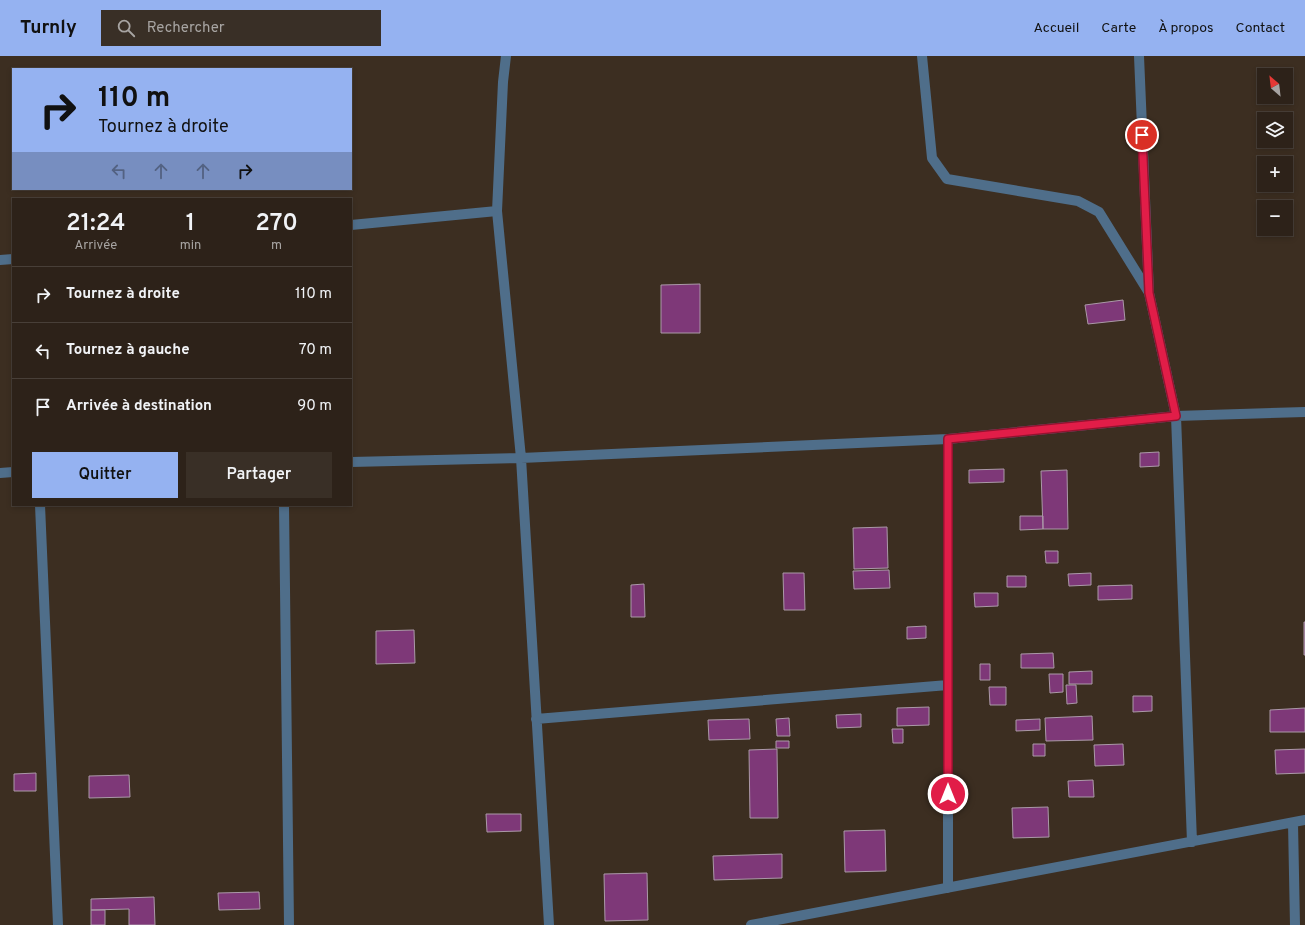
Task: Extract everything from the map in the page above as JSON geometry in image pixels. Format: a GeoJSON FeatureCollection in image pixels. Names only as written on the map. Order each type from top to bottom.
{"type":"FeatureCollection","features":[{"type":"Feature","properties":{"kind":"street"},"geometry":{"type":"LineString","coordinates":[[506,56],[503,82],[498,211],[521,458],[549,925]]}},
{"type":"Feature","properties":{"kind":"street"},"geometry":{"type":"LineString","coordinates":[[922,56],[932,158],[947,179],[1078,201],[1099,212],[1149,293]]}},
{"type":"Feature","properties":{"kind":"street"},"geometry":{"type":"LineString","coordinates":[[1139,56],[1149,293],[1176,416],[1192,842]]}},
{"type":"Feature","properties":{"kind":"street"},"geometry":{"type":"LineString","coordinates":[[352,225],[498,211]]}},
{"type":"Feature","properties":{"kind":"street"},"geometry":{"type":"LineString","coordinates":[[0,260],[12,259]]}},
{"type":"Feature","properties":{"kind":"street"},"geometry":{"type":"LineString","coordinates":[[352,462],[521,458],[948,439],[1176,416],[1305,412]]}},
{"type":"Feature","properties":{"kind":"street"},"geometry":{"type":"LineString","coordinates":[[948,439],[948,888]]}},
{"type":"Feature","properties":{"kind":"street"},"geometry":{"type":"LineString","coordinates":[[0,473],[12,472]]}},
{"type":"Feature","properties":{"kind":"street"},"geometry":{"type":"LineString","coordinates":[[40,506],[58,925]]}},
{"type":"Feature","properties":{"kind":"street"},"geometry":{"type":"LineString","coordinates":[[284,506],[289,925]]}},
{"type":"Feature","properties":{"kind":"street"},"geometry":{"type":"LineString","coordinates":[[536,719],[948,685]]}},
{"type":"Feature","properties":{"kind":"street"},"geometry":{"type":"LineString","coordinates":[[751,925],[1305,820]]}},
{"type":"Feature","properties":{"kind":"street"},"geometry":{"type":"LineString","coordinates":[[1294,823],[1295,925]]}},
{"type":"Feature","properties":{"kind":"building"},"geometry":{"type":"Polygon","coordinates":[[[700,284],[700,333],[661,333],[661,285],[700,284]]]}},
{"type":"Feature","properties":{"kind":"building"},"geometry":{"type":"Polygon","coordinates":[[[1123,300],[1125,320],[1088,324],[1085,305],[1123,300]]]}},
{"type":"Feature","properties":{"kind":"building"},"geometry":{"type":"Polygon","coordinates":[[[1159,452],[1159,466],[1140,467],[1140,453],[1159,452]]]}},
{"type":"Feature","properties":{"kind":"building"},"geometry":{"type":"Polygon","coordinates":[[[1004,469],[1004,482],[969,483],[969,470],[1004,469]]]}},
{"type":"Feature","properties":{"kind":"building"},"geometry":{"type":"Polygon","coordinates":[[[1067,470],[1068,529],[1043,529],[1041,471],[1067,470]]]}},
{"type":"Feature","properties":{"kind":"building"},"geometry":{"type":"Polygon","coordinates":[[[1020,516],[1043,516],[1043,529],[1020,530],[1020,516]]]}},
{"type":"Feature","properties":{"kind":"building"},"geometry":{"type":"Polygon","coordinates":[[[887,527],[888,568],[854,569],[853,528],[887,527]]]}},
{"type":"Feature","properties":{"kind":"building"},"geometry":{"type":"Polygon","coordinates":[[[1045,551],[1058,551],[1058,563],[1046,563],[1045,551]]]}},
{"type":"Feature","properties":{"kind":"building"},"geometry":{"type":"Polygon","coordinates":[[[889,570],[890,588],[854,589],[853,571],[889,570]]]}},
{"type":"Feature","properties":{"kind":"building"},"geometry":{"type":"Polygon","coordinates":[[[783,573],[804,573],[805,610],[784,610],[783,573]]]}},
{"type":"Feature","properties":{"kind":"building"},"geometry":{"type":"Polygon","coordinates":[[[1091,573],[1091,585],[1069,586],[1068,574],[1091,573]]]}},
{"type":"Feature","properties":{"kind":"building"},"geometry":{"type":"Polygon","coordinates":[[[1007,576],[1026,576],[1026,587],[1007,587],[1007,576]]]}},
{"type":"Feature","properties":{"kind":"building"},"geometry":{"type":"Polygon","coordinates":[[[644,584],[645,617],[631,617],[631,585],[644,584]]]}},
{"type":"Feature","properties":{"kind":"building"},"geometry":{"type":"Polygon","coordinates":[[[1132,585],[1132,599],[1098,600],[1098,586],[1132,585]]]}},
{"type":"Feature","properties":{"kind":"building"},"geometry":{"type":"Polygon","coordinates":[[[974,593],[998,593],[998,606],[975,607],[974,593]]]}},
{"type":"Feature","properties":{"kind":"building"},"geometry":{"type":"Polygon","coordinates":[[[1305,622],[1305,655],[1304,655],[1305,622]]]}},
{"type":"Feature","properties":{"kind":"building"},"geometry":{"type":"Polygon","coordinates":[[[926,626],[926,638],[907,639],[907,627],[926,626]]]}},
{"type":"Feature","properties":{"kind":"building"},"geometry":{"type":"Polygon","coordinates":[[[414,630],[415,663],[376,664],[376,631],[414,630]]]}},
{"type":"Feature","properties":{"kind":"building"},"geometry":{"type":"Polygon","coordinates":[[[1053,653],[1054,668],[1021,668],[1021,654],[1053,653]]]}},
{"type":"Feature","properties":{"kind":"building"},"geometry":{"type":"Polygon","coordinates":[[[980,664],[990,664],[990,680],[980,680],[980,664]]]}},
{"type":"Feature","properties":{"kind":"building"},"geometry":{"type":"Polygon","coordinates":[[[1092,671],[1092,684],[1069,684],[1069,672],[1092,671]]]}},
{"type":"Feature","properties":{"kind":"building"},"geometry":{"type":"Polygon","coordinates":[[[1049,674],[1063,674],[1063,692],[1050,693],[1049,674]]]}},
{"type":"Feature","properties":{"kind":"building"},"geometry":{"type":"Polygon","coordinates":[[[1066,685],[1076,685],[1077,703],[1067,704],[1066,685]]]}},
{"type":"Feature","properties":{"kind":"building"},"geometry":{"type":"Polygon","coordinates":[[[989,687],[1006,687],[1006,705],[990,705],[989,687]]]}},
{"type":"Feature","properties":{"kind":"building"},"geometry":{"type":"Polygon","coordinates":[[[1133,696],[1152,696],[1152,711],[1133,712],[1133,696]]]}},
{"type":"Feature","properties":{"kind":"building"},"geometry":{"type":"Polygon","coordinates":[[[929,707],[929,725],[897,726],[897,708],[929,707]]]}},
{"type":"Feature","properties":{"kind":"building"},"geometry":{"type":"Polygon","coordinates":[[[1305,708],[1305,732],[1270,732],[1270,710],[1305,708]]]}},
{"type":"Feature","properties":{"kind":"building"},"geometry":{"type":"Polygon","coordinates":[[[861,714],[861,727],[837,728],[836,715],[861,714]]]}},
{"type":"Feature","properties":{"kind":"building"},"geometry":{"type":"Polygon","coordinates":[[[1092,716],[1093,740],[1046,741],[1045,718],[1092,716]]]}},
{"type":"Feature","properties":{"kind":"building"},"geometry":{"type":"Polygon","coordinates":[[[789,718],[790,736],[777,736],[776,719],[789,718]]]}},
{"type":"Feature","properties":{"kind":"building"},"geometry":{"type":"Polygon","coordinates":[[[749,719],[750,739],[709,740],[708,720],[749,719]]]}},
{"type":"Feature","properties":{"kind":"building"},"geometry":{"type":"Polygon","coordinates":[[[1040,719],[1040,730],[1016,731],[1016,720],[1040,719]]]}},
{"type":"Feature","properties":{"kind":"building"},"geometry":{"type":"Polygon","coordinates":[[[892,729],[903,729],[903,743],[893,743],[892,729]]]}},
{"type":"Feature","properties":{"kind":"building"},"geometry":{"type":"Polygon","coordinates":[[[776,741],[789,741],[789,748],[776,748],[776,741]]]}},
{"type":"Feature","properties":{"kind":"building"},"geometry":{"type":"Polygon","coordinates":[[[1033,744],[1045,744],[1045,756],[1033,756],[1033,744]]]}},
{"type":"Feature","properties":{"kind":"building"},"geometry":{"type":"Polygon","coordinates":[[[1123,744],[1124,765],[1095,766],[1094,745],[1123,744]]]}},
{"type":"Feature","properties":{"kind":"building"},"geometry":{"type":"Polygon","coordinates":[[[777,749],[778,818],[750,818],[749,750],[777,749]]]}},
{"type":"Feature","properties":{"kind":"building"},"geometry":{"type":"Polygon","coordinates":[[[1305,749],[1305,773],[1276,774],[1275,750],[1305,749]]]}},
{"type":"Feature","properties":{"kind":"building"},"geometry":{"type":"Polygon","coordinates":[[[36,773],[36,791],[14,791],[14,774],[36,773]]]}},
{"type":"Feature","properties":{"kind":"building"},"geometry":{"type":"Polygon","coordinates":[[[129,775],[130,797],[89,798],[89,776],[129,775]]]}},
{"type":"Feature","properties":{"kind":"building"},"geometry":{"type":"Polygon","coordinates":[[[1093,780],[1094,797],[1069,797],[1068,781],[1093,780]]]}},
{"type":"Feature","properties":{"kind":"building"},"geometry":{"type":"Polygon","coordinates":[[[1048,807],[1049,837],[1013,838],[1012,808],[1048,807]]]}},
{"type":"Feature","properties":{"kind":"building"},"geometry":{"type":"Polygon","coordinates":[[[486,814],[521,814],[521,831],[487,832],[486,814]]]}},
{"type":"Feature","properties":{"kind":"building"},"geometry":{"type":"Polygon","coordinates":[[[885,830],[886,871],[845,872],[844,831],[885,830]]]}},
{"type":"Feature","properties":{"kind":"building"},"geometry":{"type":"Polygon","coordinates":[[[782,854],[782,878],[714,880],[713,856],[782,854]]]}},
{"type":"Feature","properties":{"kind":"building"},"geometry":{"type":"Polygon","coordinates":[[[647,873],[648,920],[605,921],[604,874],[647,873]]]}},
{"type":"Feature","properties":{"kind":"building"},"geometry":{"type":"Polygon","coordinates":[[[259,892],[260,909],[219,910],[218,893],[259,892]]]}},
{"type":"Feature","properties":{"kind":"building"},"geometry":{"type":"Polygon","coordinates":[[[154,897],[155,925],[129,925],[129,909],[91,910],[91,899],[154,897]]]}},
{"type":"Feature","properties":{"kind":"building"},"geometry":{"type":"Polygon","coordinates":[[[91,910],[105,910],[105,925],[91,925],[91,910]]]}},
{"type":"Feature","properties":{"kind":"route"},"geometry":{"type":"LineString","coordinates":[[948,794],[948,439],[1176,416],[1149,293],[1142,135]]}}]}
